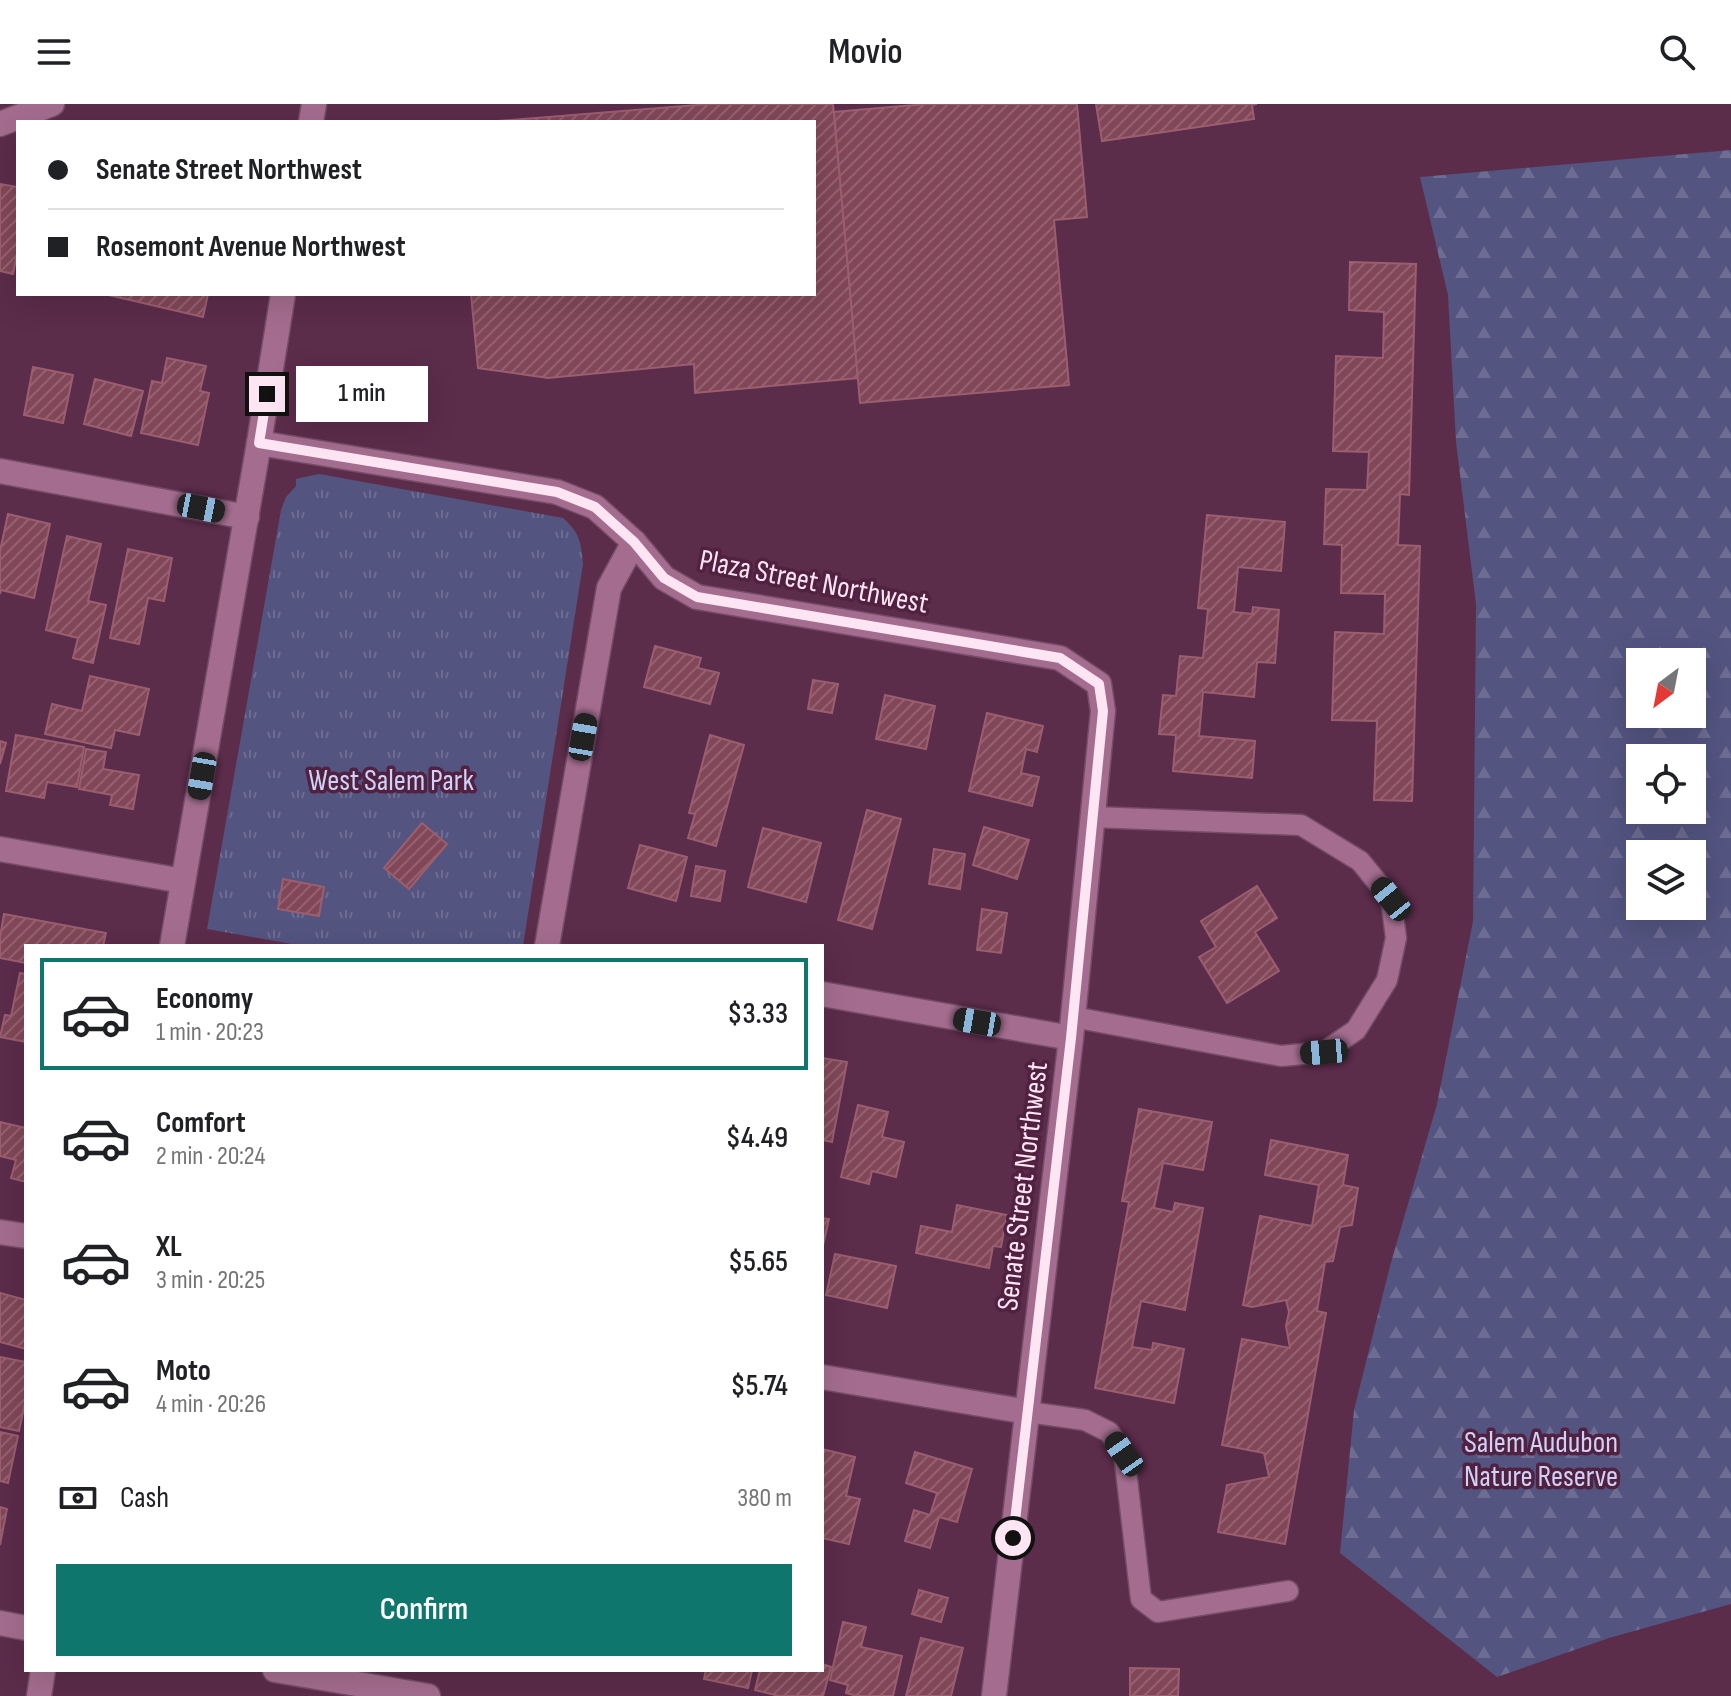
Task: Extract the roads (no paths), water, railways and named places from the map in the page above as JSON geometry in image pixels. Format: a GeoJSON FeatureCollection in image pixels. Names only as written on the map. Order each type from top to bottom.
{"type":"FeatureCollection","features":[{"type":"Feature","properties":{"kind":"street"},"geometry":{"type":"LineString","coordinates":[[0,124],[52,104]]}},
{"type":"Feature","properties":{"kind":"street"},"geometry":{"type":"LineString","coordinates":[[172,944],[283,296]]}},
{"type":"Feature","properties":{"kind":"street","name":"Plaza Street Northwest"},"geometry":{"type":"LineString","coordinates":[[259,443],[557,492],[595,507],[634,542],[664,578],[697,597],[1060,658],[1099,684]]}},
{"type":"Feature","properties":{"kind":"street"},"geometry":{"type":"LineString","coordinates":[[0,471],[247,517]]}},
{"type":"Feature","properties":{"kind":"street"},"geometry":{"type":"LineString","coordinates":[[548,944],[609,588],[634,542]]}},
{"type":"Feature","properties":{"kind":"street","name":"Senate Street Northwest"},"geometry":{"type":"LineString","coordinates":[[994,1696],[1072,1028],[1103,711],[1099,684]]}},
{"type":"Feature","properties":{"kind":"street"},"geometry":{"type":"LineString","coordinates":[[0,849],[183,881]]}},
{"type":"Feature","properties":{"kind":"street"},"geometry":{"type":"LineString","coordinates":[[824,994],[1072,1028]]}},
{"type":"Feature","properties":{"kind":"street"},"geometry":{"type":"LineString","coordinates":[[0,1232],[24,1236]]}},
{"type":"Feature","properties":{"kind":"street"},"geometry":{"type":"LineString","coordinates":[[824,1377],[1028,1412]]}},
{"type":"Feature","properties":{"kind":"street"},"geometry":{"type":"LineString","coordinates":[[0,1623],[24,1628]]}},
{"type":"Feature","properties":{"kind":"street"},"geometry":{"type":"LineString","coordinates":[[39,1696],[43,1672]]}},
{"type":"Feature","properties":{"kind":"street"},"geometry":{"type":"LineString","coordinates":[[287,1672],[428,1696]]}},
{"type":"Feature","properties":{"kind":"lane"},"geometry":{"type":"LineString","coordinates":[[1072,1028],[1281,1056],[1324,1052],[1356,1030],[1387,980],[1396,938],[1391,899],[1360,861],[1301,825],[1093,817]]}},
{"type":"Feature","properties":{"kind":"lane"},"geometry":{"type":"LineString","coordinates":[[1028,1412],[1085,1420],[1109,1432],[1124,1454],[1141,1599],[1158,1612],[1288,1591]]}},
{"type":"Feature","properties":{"kind":"park label","name":"West Salem Park"},"geometry":{"type":"Point","coordinates":[391,780]}},
{"type":"Feature","properties":{"kind":"park label","name":"Salem Audubon Nature Reserve"},"geometry":{"type":"Point","coordinates":[1541,1459]}}]}
